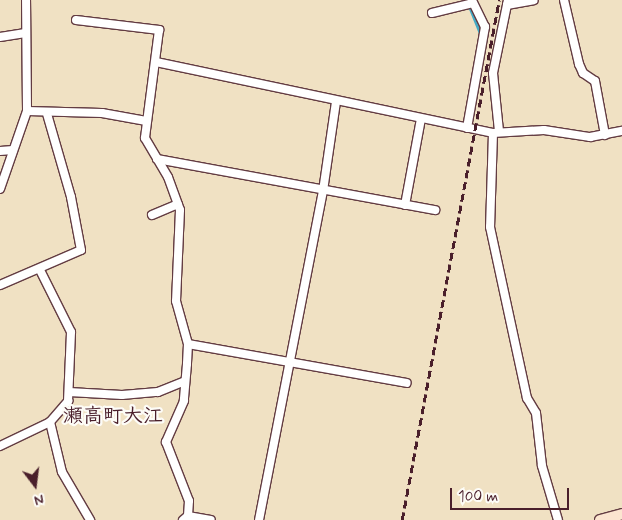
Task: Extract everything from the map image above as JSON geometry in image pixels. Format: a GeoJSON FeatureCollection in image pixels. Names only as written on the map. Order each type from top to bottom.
{"type":"FeatureCollection","features":[{"type":"Feature","properties":{"kind":"street"},"geometry":{"type":"LineString","coordinates":[[0,189],[27,111],[24,32],[26,0]]}},
{"type":"Feature","properties":{"kind":"street"},"geometry":{"type":"LineString","coordinates":[[534,0],[507,2],[493,73],[496,132],[490,226],[527,398],[536,413],[542,466],[558,520]]}},
{"type":"Feature","properties":{"kind":"street"},"geometry":{"type":"LineString","coordinates":[[564,0],[579,64],[583,73],[595,81],[605,135]]}},
{"type":"Feature","properties":{"kind":"street"},"geometry":{"type":"LineString","coordinates":[[432,13],[472,2],[485,27],[467,128]]}},
{"type":"Feature","properties":{"kind":"street"},"geometry":{"type":"LineString","coordinates":[[76,20],[159,30],[145,138],[158,159],[178,204],[182,224],[176,301],[188,344],[184,401],[166,442],[189,501],[186,518],[211,520]]}},
{"type":"Feature","properties":{"kind":"street"},"geometry":{"type":"LineString","coordinates":[[0,37],[24,32]]}},
{"type":"Feature","properties":{"kind":"street"},"geometry":{"type":"LineString","coordinates":[[156,62],[336,102],[467,128],[496,132],[544,130],[584,136],[605,135],[622,131]]}},
{"type":"Feature","properties":{"kind":"street"},"geometry":{"type":"LineString","coordinates":[[259,520],[323,191],[336,102]]}},
{"type":"Feature","properties":{"kind":"street"},"geometry":{"type":"LineString","coordinates":[[27,111],[47,114],[102,113],[146,121]]}},
{"type":"Feature","properties":{"kind":"street"},"geometry":{"type":"LineString","coordinates":[[0,285],[40,270],[54,260],[76,254],[81,250],[71,197],[47,114]]}},
{"type":"Feature","properties":{"kind":"street"},"geometry":{"type":"LineString","coordinates":[[405,205],[421,118]]}},
{"type":"Feature","properties":{"kind":"street"},"geometry":{"type":"LineString","coordinates":[[0,152],[13,150]]}},
{"type":"Feature","properties":{"kind":"street"},"geometry":{"type":"LineString","coordinates":[[158,159],[323,191],[435,210]]}},
{"type":"Feature","properties":{"kind":"street"},"geometry":{"type":"LineString","coordinates":[[152,215],[178,204]]}},
{"type":"Feature","properties":{"kind":"street"},"geometry":{"type":"LineString","coordinates":[[0,446],[50,422],[68,401],[71,332],[40,270]]}},
{"type":"Feature","properties":{"kind":"street"},"geometry":{"type":"LineString","coordinates":[[188,344],[407,383]]}},
{"type":"Feature","properties":{"kind":"street"},"geometry":{"type":"LineString","coordinates":[[69,392],[122,395],[158,392],[185,381]]}},
{"type":"Feature","properties":{"kind":"street"},"geometry":{"type":"LineString","coordinates":[[50,422],[62,472],[90,520]]}},
{"type":"Feature","properties":{"kind":"street"},"geometry":{"type":"LineString","coordinates":[[600,520],[622,514]]}},
{"type":"Feature","properties":{"kind":"waterway"},"geometry":{"type":"LineString","coordinates":[[467,0],[481,34]]}},
{"type":"Feature","properties":{"kind":"railway"},"geometry":{"type":"LineString","coordinates":[[402,520],[499,0]]}},
{"type":"Feature","properties":{"kind":"district","name":"瀬高町大江"},"geometry":{"type":"Point","coordinates":[113,416]}}]}
